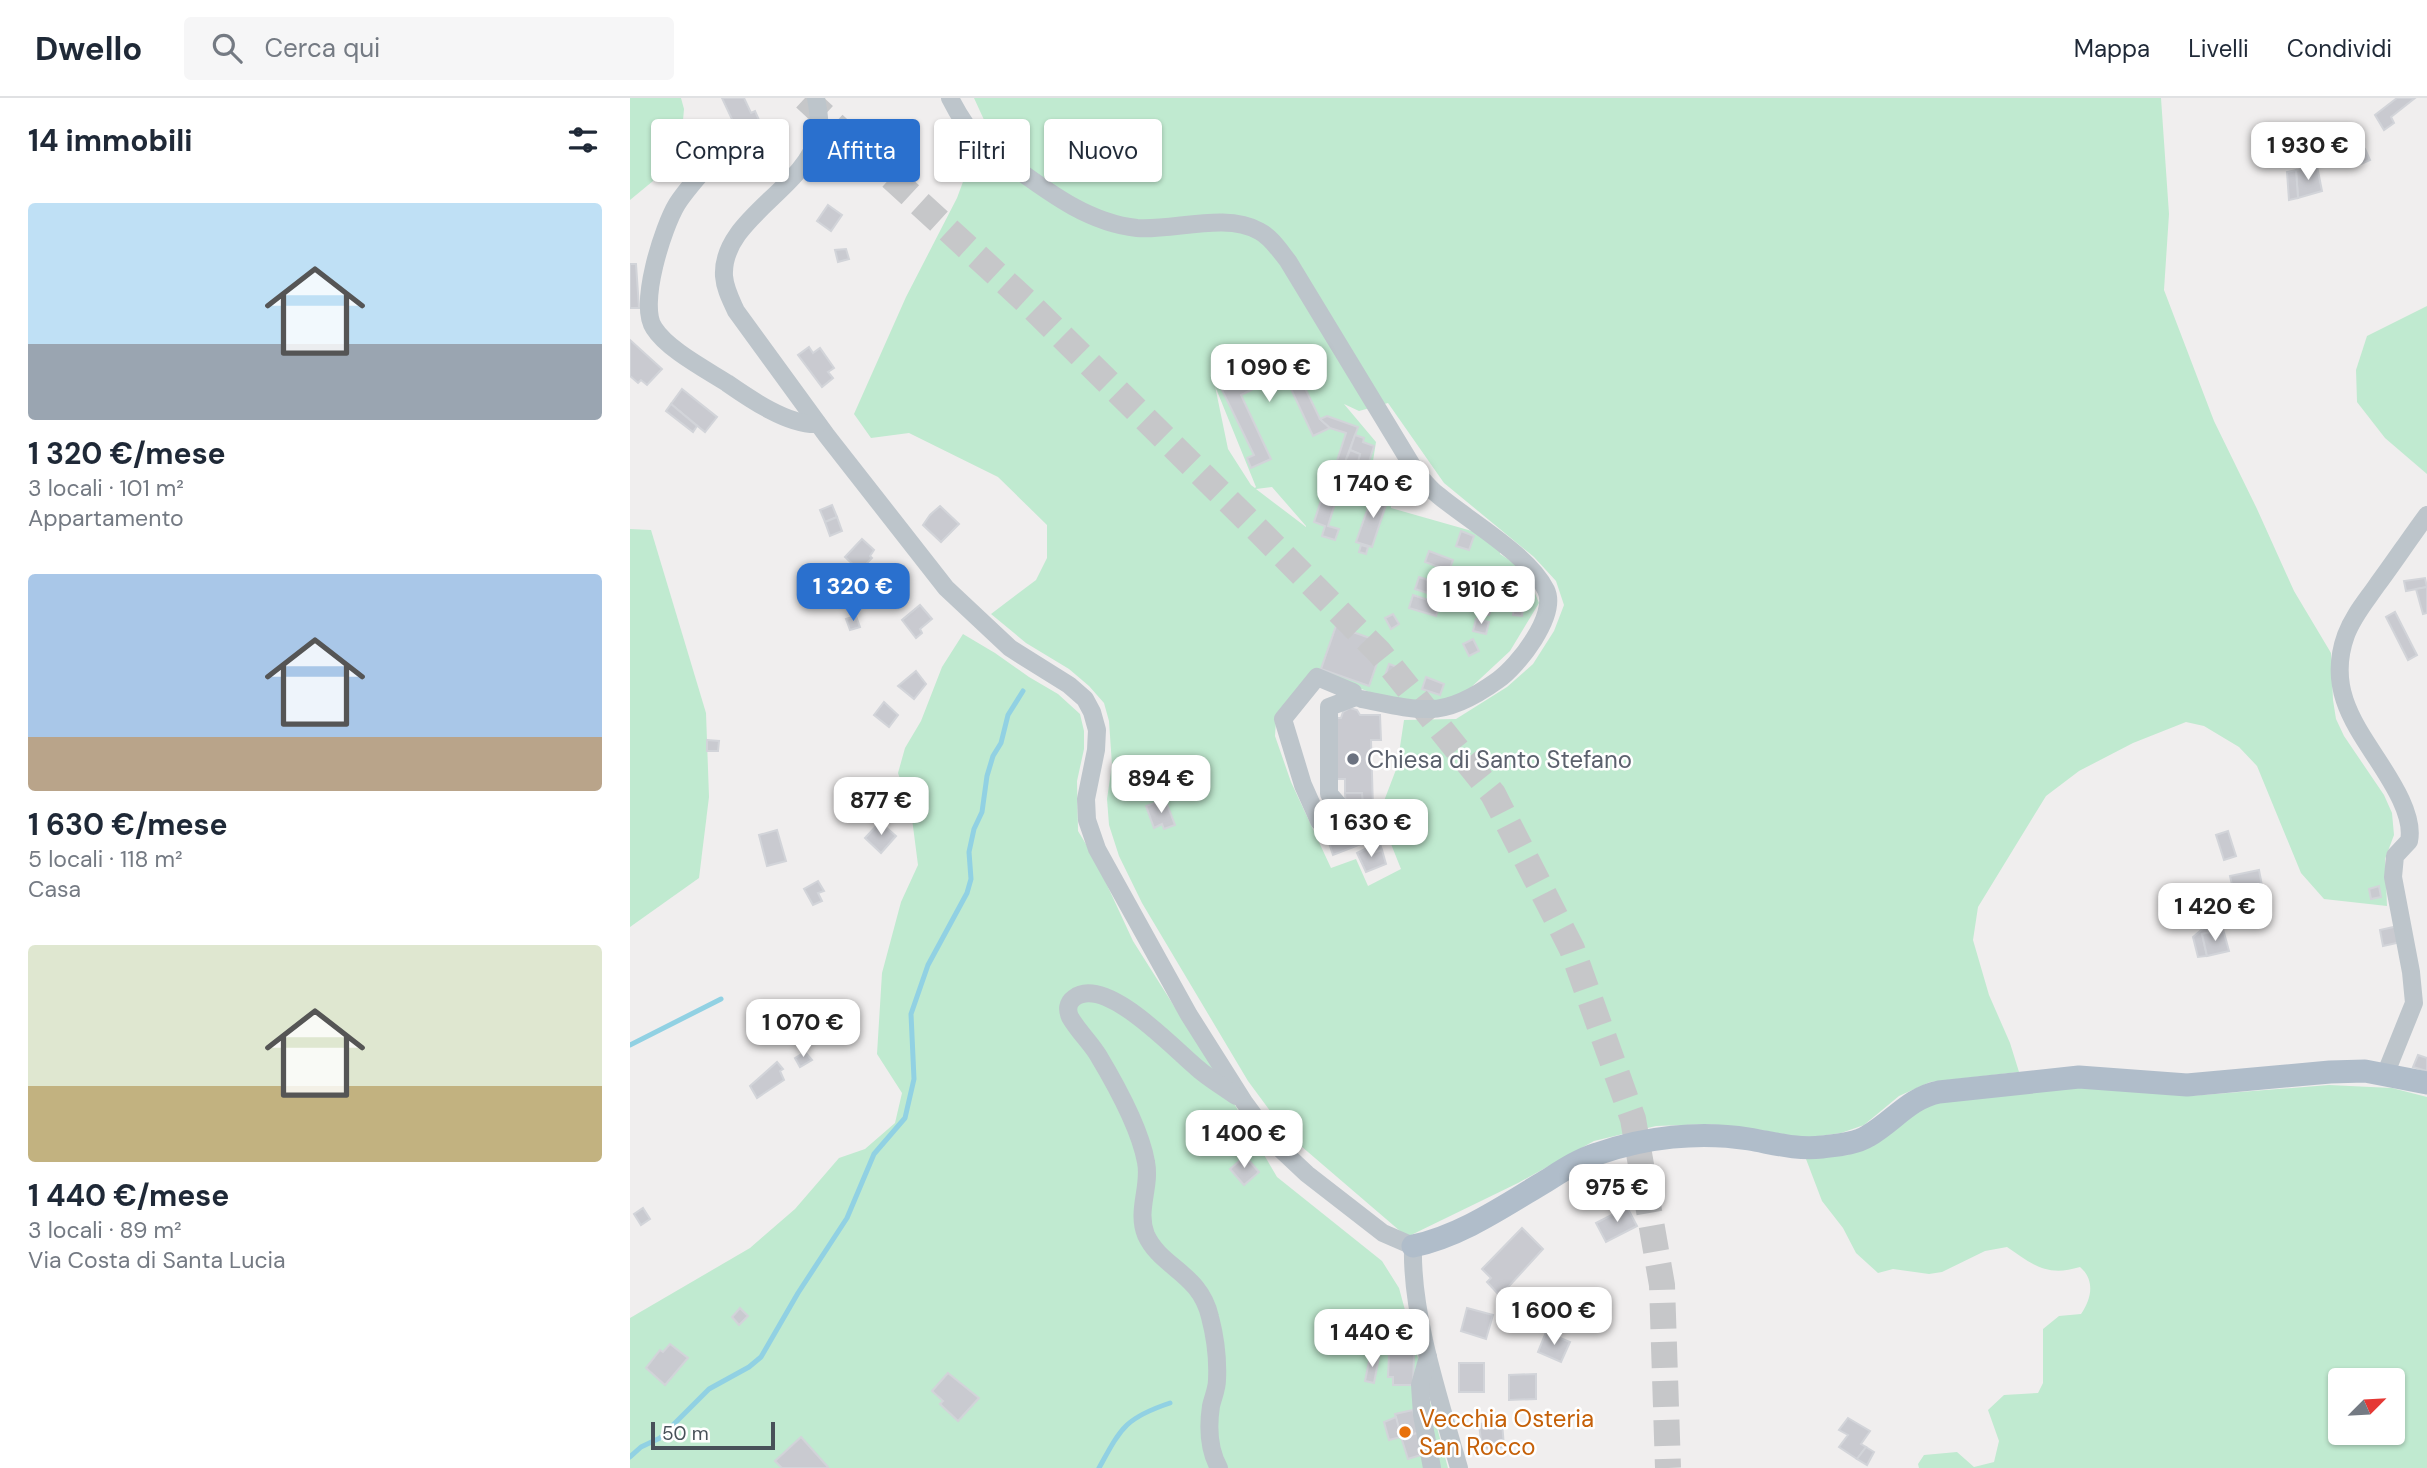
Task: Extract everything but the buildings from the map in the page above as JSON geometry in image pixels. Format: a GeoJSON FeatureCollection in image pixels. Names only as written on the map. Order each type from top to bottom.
{"type":"FeatureCollection","features":[{"type":"Feature","properties":{"kind":"main road"},"geometry":{"type":"LineString","coordinates":[[1413,1246],[1433,1242],[1462,1229],[1502,1208],[1571,1165],[1596,1154],[1692,1135],[1749,1139],[1797,1148],[1856,1141],[1867,1137],[1904,1108],[1928,1094],[2079,1077],[2187,1085],[2330,1072],[2365,1072],[2427,1083]]}},
{"type":"Feature","properties":{"kind":"street"},"geometry":{"type":"LineString","coordinates":[[816,98],[819,123],[812,151],[793,178],[733,242],[724,268],[726,289],[736,311],[818,424],[946,588],[1010,648],[1069,685],[1089,705],[1097,730],[1096,750],[1086,799],[1087,820],[1097,849],[1189,1015],[1244,1102],[1275,1143],[1307,1174],[1383,1233],[1413,1246],[1414,1282],[1428,1357],[1460,1468]]}},
{"type":"Feature","properties":{"kind":"street"},"geometry":{"type":"LineString","coordinates":[[950,98],[979,141],[1052,196],[1079,209],[1113,223],[1138,228],[1209,224],[1236,225],[1258,230],[1288,261],[1416,472],[1436,494],[1519,558],[1534,573],[1546,591],[1549,607],[1540,629],[1519,660],[1499,680],[1451,705],[1430,709],[1357,696],[1317,677],[1283,719],[1303,785],[1319,821],[1328,821],[1342,809],[1329,794],[1329,707],[1357,696]]}},
{"type":"Feature","properties":{"kind":"street"},"geometry":{"type":"LineString","coordinates":[[696,182],[678,204],[667,225],[651,282],[649,313],[652,327],[675,348],[742,393],[792,420],[807,425],[818,424]]}},
{"type":"Feature","properties":{"kind":"street"},"geometry":{"type":"LineString","coordinates":[[2385,1075],[2414,1003],[2411,972],[2393,877],[2395,856],[2409,841],[2409,823],[2393,783],[2349,715],[2340,677],[2346,636],[2357,614],[2427,515]]}},
{"type":"Feature","properties":{"kind":"street"},"geometry":{"type":"LineString","coordinates":[[1219,1468],[1212,1453],[1210,1436],[1217,1368],[1210,1315],[1190,1279],[1159,1255],[1147,1235],[1142,1208],[1148,1178],[1146,1159],[1129,1114],[1098,1055],[1070,1017],[1067,1010],[1070,1002],[1079,995],[1099,994],[1129,1010],[1196,1068],[1244,1102]]}},
{"type":"Feature","properties":{"kind":"street"},"geometry":{"type":"LineString","coordinates":[[1428,1357],[1420,1385],[1422,1415],[1432,1468]]}},
{"type":"Feature","properties":{"kind":"green space"},"geometry":{"type":"Polygon","coordinates":[[[630,98],[681,98],[683,119],[651,119],[652,182],[630,200],[630,98]]]}},
{"type":"Feature","properties":{"kind":"green space"},"geometry":{"type":"Polygon","coordinates":[[[974,98],[2161,98],[2169,214],[2164,290],[2214,421],[2294,591],[2331,653],[2336,719],[2344,736],[2384,795],[2392,813],[2394,835],[2385,859],[2387,906],[2324,899],[2301,873],[2257,766],[2239,747],[2204,726],[2186,722],[2133,743],[2079,771],[2046,796],[1978,907],[1973,940],[1989,995],[2010,1043],[2019,1072],[1930,1082],[1899,1096],[1864,1125],[1841,1133],[1805,1138],[1710,1124],[1656,1126],[1594,1141],[1518,1183],[1407,1237],[1287,1134],[1248,1081],[1142,903],[1119,856],[1109,825],[1107,799],[1112,765],[1109,721],[1104,703],[1069,669],[1026,643],[991,614],[1036,580],[1047,558],[1047,525],[998,477],[909,433],[871,438],[854,414],[906,297],[963,182],[1030,182],[1030,119],[984,119],[974,98]],[[1285,347],[1239,361],[1213,381],[1214,384],[1285,347]],[[1215,386],[1228,449],[1255,488],[1256,487],[1215,386]],[[1388,403],[1359,411],[1344,404],[1376,442],[1373,461],[1385,475],[1391,508],[1500,539],[1500,554],[1525,570],[1539,603],[1510,651],[1466,692],[1429,714],[1313,671],[1276,720],[1275,736],[1291,782],[1331,868],[1356,859],[1368,886],[1401,869],[1379,814],[1397,767],[1404,720],[1456,719],[1507,687],[1533,664],[1554,631],[1564,605],[1556,581],[1534,557],[1444,483],[1388,403]],[[1272,487],[1256,489],[1306,527],[1306,526],[1272,487]]]}},
{"type":"Feature","properties":{"kind":"green space"},"geometry":{"type":"Polygon","coordinates":[[[2427,306],[2427,474],[2385,438],[2357,402],[2356,370],[2367,336],[2427,306]]]}},
{"type":"Feature","properties":{"kind":"green space"},"geometry":{"type":"Polygon","coordinates":[[[630,529],[651,530],[706,713],[709,797],[699,878],[630,927],[630,529]]]}},
{"type":"Feature","properties":{"kind":"green space"},"geometry":{"type":"Polygon","coordinates":[[[963,634],[1058,694],[1080,714],[1084,749],[1077,781],[1078,831],[1095,859],[1133,941],[1215,1071],[1277,1177],[1382,1261],[1399,1288],[1448,1468],[630,1468],[630,1318],[750,1248],[795,1209],[839,1158],[865,1149],[895,1123],[902,1093],[877,1054],[882,973],[901,902],[918,865],[911,811],[898,773],[905,748],[921,721],[942,667],[963,634]]]}},
{"type":"Feature","properties":{"kind":"green space"},"geometry":{"type":"Polygon","coordinates":[[[2329,1085],[2392,1088],[2427,1097],[2427,1468],[1919,1468],[1918,1464],[1924,1455],[1957,1452],[1974,1467],[1994,1462],[1999,1441],[1988,1410],[2004,1395],[2038,1393],[2043,1383],[2043,1329],[2059,1316],[2081,1314],[2088,1302],[2090,1283],[2080,1267],[2058,1271],[2041,1268],[2007,1247],[1985,1251],[1942,1272],[1929,1274],[1893,1269],[1878,1273],[1856,1253],[1843,1228],[1822,1201],[1806,1159],[1848,1155],[1922,1109],[1937,1103],[2064,1088],[2098,1088],[2189,1096],[2329,1085]]]}},
{"type":"Feature","properties":{"kind":"waterway"},"geometry":{"type":"LineString","coordinates":[[630,1457],[641,1447],[660,1438],[709,1389],[749,1367],[761,1357],[798,1293],[847,1218],[874,1154],[905,1118],[914,1079],[911,1014],[928,965],[967,893],[971,879],[969,852],[974,829],[982,812],[987,776],[993,756],[1001,743],[1008,715],[1023,691]]}},
{"type":"Feature","properties":{"kind":"waterway"},"geometry":{"type":"LineString","coordinates":[[630,1045],[721,999]]}},
{"type":"Feature","properties":{"kind":"waterway"},"geometry":{"type":"LineString","coordinates":[[1099,1468],[1126,1426],[1143,1414],[1170,1403]]}},
{"type":"Feature","properties":{"kind":"tunnel"},"geometry":{"type":"LineString","coordinates":[[805,98],[1028,303],[1379,652],[1493,794],[1572,949],[1633,1119],[1662,1285],[1668,1468]]}},
{"type":"Feature","properties":{"kind":"place","name":"Chiesa di Santo Stefano"},"geometry":{"type":"Point","coordinates":[1353,759]}},
{"type":"Feature","properties":{"kind":"place","name":"Vecchia Osteria San Rocco"},"geometry":{"type":"Point","coordinates":[1405,1432]}}]}
